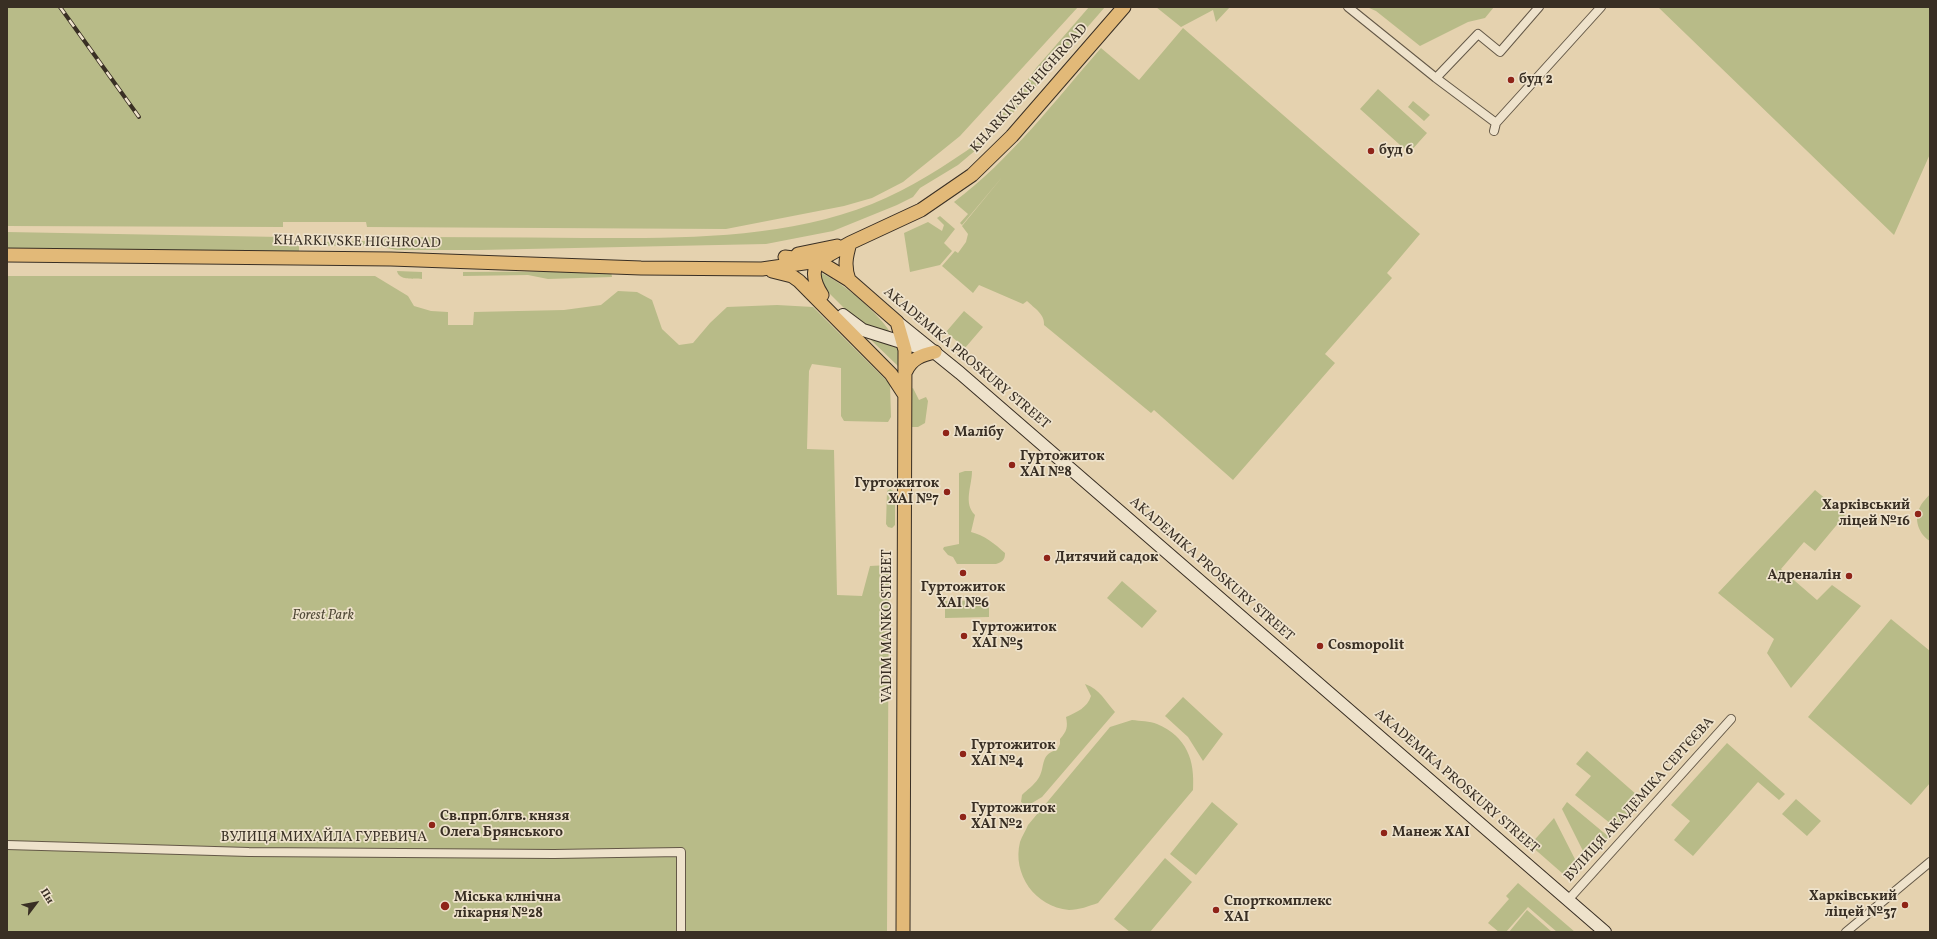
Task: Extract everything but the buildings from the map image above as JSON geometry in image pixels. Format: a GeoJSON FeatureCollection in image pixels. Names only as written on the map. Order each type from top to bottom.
{"type":"FeatureCollection","features":[{"type":"Feature","properties":{"kind":"main road","name":"KHARKIVSKE HIGHROAD"},"geometry":{"type":"LineString","coordinates":[[7,255],[391,259],[641,268],[762,269],[818,261],[845,244],[921,210],[977,171],[1026,121],[1124,7]]}},
{"type":"Feature","properties":{"kind":"main road","name":"KHARKIVSKE HIGHROAD"},"geometry":{"type":"LineString","coordinates":[[707,268],[785,257],[845,244]]}},
{"type":"Feature","properties":{"kind":"main road"},"geometry":{"type":"LineString","coordinates":[[845,244],[845,268],[849,280]]}},
{"type":"Feature","properties":{"kind":"main road","name":"AKADEMIKA PROSKURY STREET"},"geometry":{"type":"LineString","coordinates":[[785,257],[818,261],[849,280],[897,322]]}},
{"type":"Feature","properties":{"kind":"main road"},"geometry":{"type":"LineString","coordinates":[[818,261],[815,283],[822,295]]}},
{"type":"Feature","properties":{"kind":"main road"},"geometry":{"type":"LineString","coordinates":[[762,269],[795,278],[822,295],[843,315],[894,370],[901,382],[904,394]]}},
{"type":"Feature","properties":{"kind":"main road"},"geometry":{"type":"LineString","coordinates":[[795,278],[891,374],[904,394]]}},
{"type":"Feature","properties":{"kind":"main road","name":"VADIM MANKO STREET"},"geometry":{"type":"LineString","coordinates":[[897,322],[904,343],[906,371],[904,394],[903,932]]}},
{"type":"Feature","properties":{"kind":"main road"},"geometry":{"type":"LineString","coordinates":[[906,371],[909,364],[916,358],[935,352]]}},
{"type":"Feature","properties":{"kind":"street"},"geometry":{"type":"LineString","coordinates":[[1348,7],[1495,127],[1601,7]]}},
{"type":"Feature","properties":{"kind":"street"},"geometry":{"type":"LineString","coordinates":[[1436,78],[1478,34],[1500,52],[1539,7]]}},
{"type":"Feature","properties":{"kind":"street"},"geometry":{"type":"LineString","coordinates":[[843,315],[864,330],[935,352]]}},
{"type":"Feature","properties":{"kind":"street","name":"AKADEMIKA PROSKURY STREET"},"geometry":{"type":"LineString","coordinates":[[897,322],[935,352],[1605,932]]}},
{"type":"Feature","properties":{"kind":"street","name":"ВУЛИЦЯ АКАДЕМІКА СЕРГЄЄВА"},"geometry":{"type":"LineString","coordinates":[[1568,900],[1731,719]]}},
{"type":"Feature","properties":{"kind":"street","name":"ВУЛИЦЯ МИХАЙЛА ГУРЕВИЧА"},"geometry":{"type":"LineString","coordinates":[[7,845],[249,852],[554,854],[680,852],[681,932]]}},
{"type":"Feature","properties":{"kind":"street"},"geometry":{"type":"LineString","coordinates":[[1846,932],[1930,862]]}},
{"type":"Feature","properties":{"kind":"green space"},"geometry":{"type":"Polygon","coordinates":[[[7,7],[1078,7],[960,136],[903,182],[872,198],[844,206],[726,229],[367,227],[366,222],[283,222],[283,227],[7,226],[7,7]]]}},
{"type":"Feature","properties":{"kind":"green space"},"geometry":{"type":"Polygon","coordinates":[[[1089,7],[1105,7],[991,138],[988,134],[1037,67],[1089,7]]]}},
{"type":"Feature","properties":{"kind":"green space"},"geometry":{"type":"Polygon","coordinates":[[[1156,7],[1230,7],[1216,22],[1213,10],[1181,27],[1156,7]]]}},
{"type":"Feature","properties":{"kind":"green space"},"geometry":{"type":"Polygon","coordinates":[[[1367,7],[1494,7],[1485,18],[1468,22],[1420,46],[1376,11],[1367,7]]]}},
{"type":"Feature","properties":{"kind":"green space"},"geometry":{"type":"Polygon","coordinates":[[[1658,7],[1930,7],[1930,154],[1894,235],[1658,7]]]}},
{"type":"Feature","properties":{"kind":"green space"},"geometry":{"type":"Polygon","coordinates":[[[1183,28],[1420,234],[1387,273],[1392,278],[1325,354],[1335,363],[1233,480],[1154,410],[1151,413],[1044,325],[1041,314],[1027,301],[1023,304],[979,285],[973,293],[942,266],[955,251],[958,253],[966,242],[968,234],[962,226],[1003,176],[962,225],[960,223],[968,214],[954,202],[975,185],[1013,149],[1101,48],[1139,80],[1183,28]]]}},
{"type":"Feature","properties":{"kind":"green space"},"geometry":{"type":"Polygon","coordinates":[[[1378,89],[1427,133],[1409,153],[1360,109],[1378,89]]]}},
{"type":"Feature","properties":{"kind":"green space"},"geometry":{"type":"Polygon","coordinates":[[[1413,101],[1430,115],[1424,121],[1408,107],[1413,101]]]}},
{"type":"Feature","properties":{"kind":"green space"},"geometry":{"type":"Polygon","coordinates":[[[979,142],[983,144],[958,165],[920,188],[913,197],[897,205],[833,231],[766,244],[479,250],[397,250],[371,245],[319,246],[319,242],[366,241],[366,237],[656,238],[693,237],[766,231],[837,216],[872,204],[927,176],[979,142]]]}},
{"type":"Feature","properties":{"kind":"green space"},"geometry":{"type":"Polygon","coordinates":[[[940,216],[955,229],[944,243],[952,251],[940,265],[910,272],[904,233],[928,222],[942,231],[944,225],[937,218],[940,216]]]}},
{"type":"Feature","properties":{"kind":"green space"},"geometry":{"type":"Polygon","coordinates":[[[7,232],[281,237],[281,244],[299,244],[299,253],[7,250],[7,232]]]}},
{"type":"Feature","properties":{"kind":"green space"},"geometry":{"type":"Polygon","coordinates":[[[397,271],[422,272],[422,279],[403,278],[397,271]]]}},
{"type":"Feature","properties":{"kind":"green space"},"geometry":{"type":"Polygon","coordinates":[[[611,271],[612,277],[548,279],[528,275],[463,276],[463,272],[611,271]]]}},
{"type":"Feature","properties":{"kind":"green space"},"geometry":{"type":"Polygon","coordinates":[[[818,272],[826,275],[848,289],[880,319],[892,336],[864,324],[850,314],[823,287],[818,272]]]}},
{"type":"Feature","properties":{"kind":"green space","name":"Forest Park"},"geometry":{"type":"Polygon","coordinates":[[[7,276],[375,276],[408,296],[414,306],[431,311],[448,312],[448,325],[473,325],[474,312],[564,310],[601,305],[618,291],[637,292],[652,300],[662,329],[679,345],[693,343],[710,323],[727,307],[777,305],[813,307],[890,384],[891,417],[888,422],[844,421],[841,416],[841,368],[812,364],[809,371],[807,449],[834,450],[837,595],[862,596],[870,566],[889,565],[887,932],[7,932],[7,276]]]}},
{"type":"Feature","properties":{"kind":"green space"},"geometry":{"type":"Polygon","coordinates":[[[964,311],[983,327],[965,348],[946,332],[964,311]]]}},
{"type":"Feature","properties":{"kind":"green space"},"geometry":{"type":"Polygon","coordinates":[[[871,340],[898,348],[899,367],[871,340]]]}},
{"type":"Feature","properties":{"kind":"green space"},"geometry":{"type":"Polygon","coordinates":[[[913,388],[919,400],[926,397],[928,401],[925,423],[918,427],[911,427],[910,390],[913,388]]]}},
{"type":"Feature","properties":{"kind":"green space"},"geometry":{"type":"Polygon","coordinates":[[[972,471],[969,505],[975,515],[971,532],[985,538],[1005,553],[1003,560],[996,564],[957,564],[953,557],[948,555],[943,549],[944,547],[959,544],[959,473],[972,471]]]}},
{"type":"Feature","properties":{"kind":"green space"},"geometry":{"type":"Polygon","coordinates":[[[890,489],[895,492],[895,525],[892,528],[888,527],[886,524],[887,491],[890,489]]]}},
{"type":"Feature","properties":{"kind":"green space"},"geometry":{"type":"Polygon","coordinates":[[[1815,490],[1845,515],[1815,551],[1804,542],[1781,569],[1817,600],[1832,585],[1861,606],[1791,688],[1767,653],[1774,639],[1718,593],[1815,490]]]}},
{"type":"Feature","properties":{"kind":"green space"},"geometry":{"type":"Polygon","coordinates":[[[1930,494],[1930,541],[1920,531],[1917,516],[1921,505],[1930,494]]]}},
{"type":"Feature","properties":{"kind":"green space"},"geometry":{"type":"Polygon","coordinates":[[[1122,581],[1157,611],[1142,628],[1107,598],[1122,581]]]}},
{"type":"Feature","properties":{"kind":"green space"},"geometry":{"type":"Polygon","coordinates":[[[989,600],[989,617],[945,618],[945,601],[989,600]]]}},
{"type":"Feature","properties":{"kind":"green space"},"geometry":{"type":"Polygon","coordinates":[[[1891,619],[1930,651],[1930,783],[1911,805],[1808,717],[1891,619]]]}},
{"type":"Feature","properties":{"kind":"green space"},"geometry":{"type":"Polygon","coordinates":[[[1085,684],[1095,689],[1115,712],[1042,797],[1027,806],[1021,802],[1022,795],[1038,779],[1045,758],[1051,752],[1057,750],[1060,744],[1060,739],[1066,729],[1066,717],[1087,704],[1091,696],[1085,684]]]}},
{"type":"Feature","properties":{"kind":"green space"},"geometry":{"type":"Polygon","coordinates":[[[1183,697],[1223,734],[1203,761],[1188,737],[1165,716],[1183,697]]]}},
{"type":"Feature","properties":{"kind":"green space"},"geometry":{"type":"Polygon","coordinates":[[[1132,720],[1157,724],[1176,736],[1187,751],[1190,759],[1193,790],[1098,903],[1073,910],[1057,908],[1036,896],[1023,877],[1018,854],[1020,842],[1028,825],[1110,727],[1132,720]]]}},
{"type":"Feature","properties":{"kind":"green space"},"geometry":{"type":"Polygon","coordinates":[[[1727,743],[1785,794],[1779,800],[1758,782],[1693,856],[1674,840],[1690,821],[1671,805],[1727,743]]]}},
{"type":"Feature","properties":{"kind":"green space"},"geometry":{"type":"Polygon","coordinates":[[[1587,751],[1637,795],[1631,803],[1635,806],[1616,828],[1575,795],[1591,776],[1576,764],[1587,751]]]}},
{"type":"Feature","properties":{"kind":"green space"},"geometry":{"type":"Polygon","coordinates":[[[1796,799],[1821,821],[1807,836],[1782,814],[1796,799]]]}},
{"type":"Feature","properties":{"kind":"green space"},"geometry":{"type":"Polygon","coordinates":[[[1212,802],[1238,824],[1196,875],[1170,854],[1212,802]]]}},
{"type":"Feature","properties":{"kind":"green space"},"geometry":{"type":"Polygon","coordinates":[[[1567,802],[1609,837],[1588,861],[1562,809],[1567,802]]]}},
{"type":"Feature","properties":{"kind":"green space"},"geometry":{"type":"Polygon","coordinates":[[[1554,818],[1580,869],[1570,880],[1530,845],[1554,818]]]}},
{"type":"Feature","properties":{"kind":"green space"},"geometry":{"type":"Polygon","coordinates":[[[1165,858],[1192,882],[1150,932],[1130,932],[1114,919],[1165,858]]]}},
{"type":"Feature","properties":{"kind":"green space"},"geometry":{"type":"Polygon","coordinates":[[[1518,883],[1575,932],[1557,932],[1528,907],[1506,932],[1499,932],[1488,923],[1509,899],[1506,896],[1518,883]]]}},
{"type":"Feature","properties":{"kind":"green space"},"geometry":{"type":"Polygon","coordinates":[[[1527,910],[1552,932],[1509,932],[1527,910]]]}},
{"type":"Feature","properties":{"kind":"railway"},"geometry":{"type":"LineString","coordinates":[[60,7],[139,117]]}},
{"type":"Feature","properties":{"kind":"place","name":"буд 2"},"geometry":{"type":"Point","coordinates":[1511,80]}},
{"type":"Feature","properties":{"kind":"place","name":"буд 6"},"geometry":{"type":"Point","coordinates":[1371,151]}},
{"type":"Feature","properties":{"kind":"place","name":"Малібу"},"geometry":{"type":"Point","coordinates":[946,433]}},
{"type":"Feature","properties":{"kind":"place","name":"Гуртожиток ХАІ №8"},"geometry":{"type":"Point","coordinates":[1012,465]}},
{"type":"Feature","properties":{"kind":"place","name":"Гуртожиток ХАІ №7"},"geometry":{"type":"Point","coordinates":[947,492]}},
{"type":"Feature","properties":{"kind":"place","name":"Харківський ліцей №16"},"geometry":{"type":"Point","coordinates":[1918,514]}},
{"type":"Feature","properties":{"kind":"place","name":"Дитячий садок"},"geometry":{"type":"Point","coordinates":[1047,558]}},
{"type":"Feature","properties":{"kind":"place","name":"Гуртожиток ХАІ №6"},"geometry":{"type":"Point","coordinates":[963,573]}},
{"type":"Feature","properties":{"kind":"place","name":"Адреналін"},"geometry":{"type":"Point","coordinates":[1849,576]}},
{"type":"Feature","properties":{"kind":"place","name":"Гуртожиток ХАІ №5"},"geometry":{"type":"Point","coordinates":[964,636]}},
{"type":"Feature","properties":{"kind":"place","name":"Cosmopolit"},"geometry":{"type":"Point","coordinates":[1320,646]}},
{"type":"Feature","properties":{"kind":"place","name":"Гуртожиток ХАІ №4"},"geometry":{"type":"Point","coordinates":[963,754]}},
{"type":"Feature","properties":{"kind":"place","name":"Гуртожиток ХАІ №2"},"geometry":{"type":"Point","coordinates":[963,817]}},
{"type":"Feature","properties":{"kind":"place","name":"Cв.прп.блгв. князя Олега Брянського"},"geometry":{"type":"Point","coordinates":[432,825]}},
{"type":"Feature","properties":{"kind":"place","name":"Манеж ХАІ"},"geometry":{"type":"Point","coordinates":[1384,833]}},
{"type":"Feature","properties":{"kind":"place","name":"Харківський ліцей №37"},"geometry":{"type":"Point","coordinates":[1905,905]}},
{"type":"Feature","properties":{"kind":"place","name":"Міська клнічна лікарня №28"},"geometry":{"type":"Point","coordinates":[445,906]}},
{"type":"Feature","properties":{"kind":"place","name":"Спорткомплекс ХАІ"},"geometry":{"type":"Point","coordinates":[1216,910]}}]}
